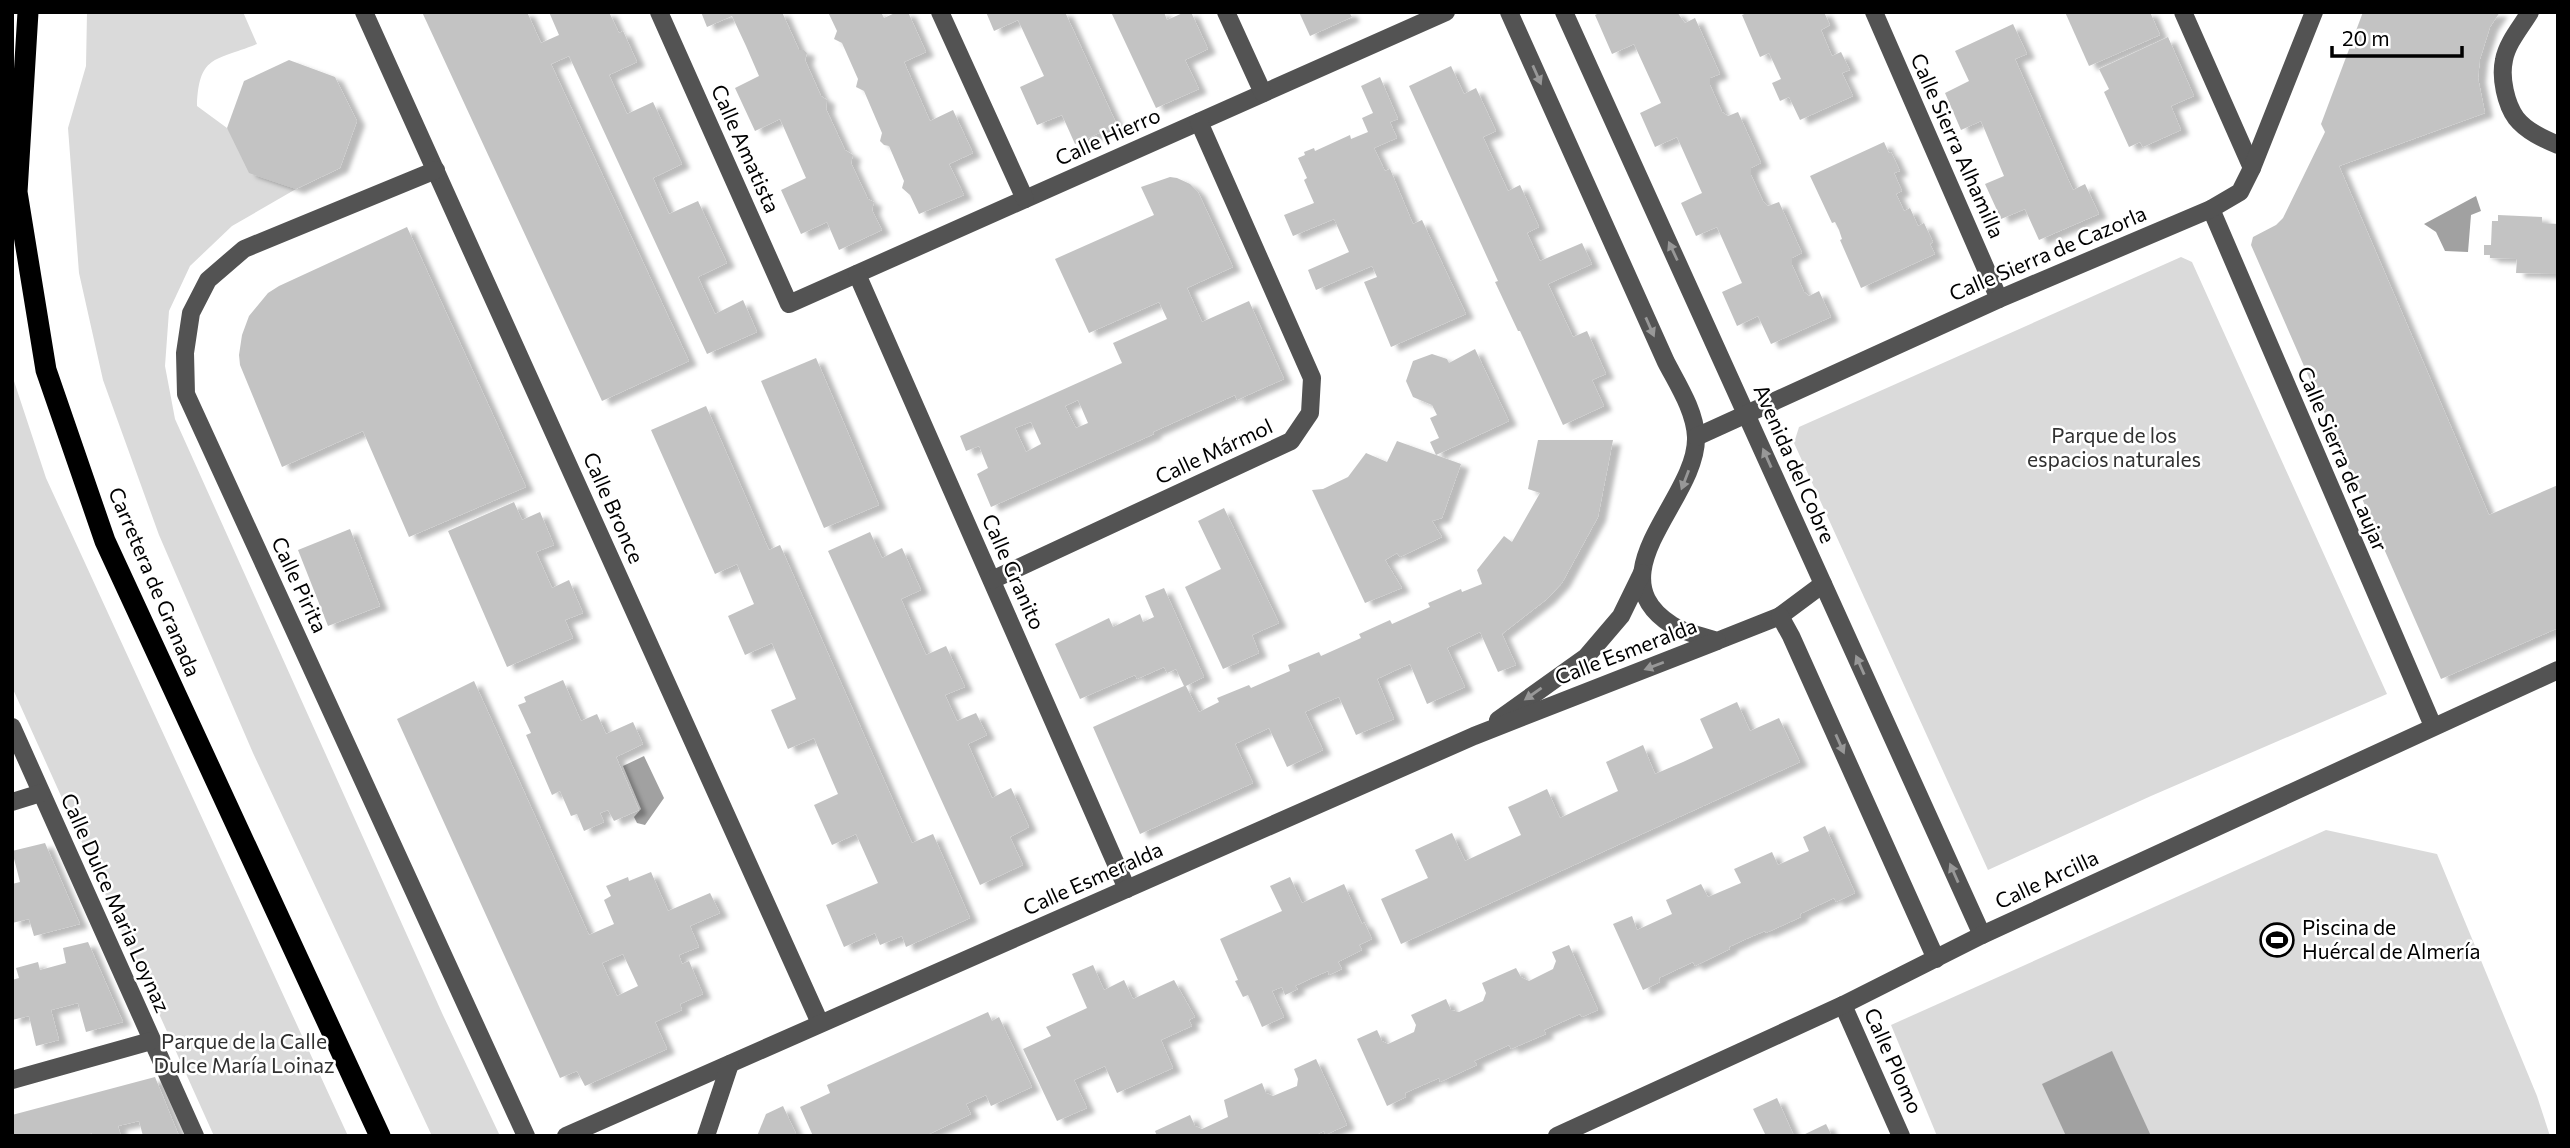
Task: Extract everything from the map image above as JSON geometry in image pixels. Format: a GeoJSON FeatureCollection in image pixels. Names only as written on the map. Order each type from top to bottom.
{"type":"FeatureCollection","features":[{"type":"Feature","properties":{"kind":"highway","name":"Carretera de Granada"},"geometry":{"type":"LineString","coordinates":[[28,12],[17,192],[46,370],[105,541],[380,1136]]}},
{"type":"Feature","properties":{"kind":"street","name":"Calle Bronce"},"geometry":{"type":"LineString","coordinates":[[364,12],[820,1023]]}},
{"type":"Feature","properties":{"kind":"street","name":"Calle Amatista"},"geometry":{"type":"LineString","coordinates":[[659,12],[789,304]]}},
{"type":"Feature","properties":{"kind":"street"},"geometry":{"type":"LineString","coordinates":[[940,12],[1025,199]]}},
{"type":"Feature","properties":{"kind":"street"},"geometry":{"type":"LineString","coordinates":[[1226,12],[1263,93]]}},
{"type":"Feature","properties":{"kind":"street","name":"Calle Hierro"},"geometry":{"type":"LineString","coordinates":[[789,304],[1446,12]]}},
{"type":"Feature","properties":{"kind":"street"},"geometry":{"type":"LineString","coordinates":[[1509,12],[1666,362],[1689,407],[1696,438]]}},
{"type":"Feature","properties":{"kind":"street","name":"Avenida del Cobre"},"geometry":{"type":"LineString","coordinates":[[1564,12],[1982,935]]}},
{"type":"Feature","properties":{"kind":"street","name":"Calle Sierra Alhamilla"},"geometry":{"type":"LineString","coordinates":[[1874,12],[1999,299]]}},
{"type":"Feature","properties":{"kind":"street"},"geometry":{"type":"LineString","coordinates":[[2183,12],[2252,168]]}},
{"type":"Feature","properties":{"kind":"street","name":"Calle Sierra de Cazorla"},"geometry":{"type":"LineString","coordinates":[[1696,438],[1999,299],[2211,209],[2240,192],[2314,12]]}},
{"type":"Feature","properties":{"kind":"street"},"geometry":{"type":"LineString","coordinates":[[2530,12],[2507,52],[2503,81],[2517,119],[2542,138],[2558,145]]}},
{"type":"Feature","properties":{"kind":"street","name":"Calle Mármol"},"geometry":{"type":"LineString","coordinates":[[992,580],[1291,441],[1310,413],[1312,378],[1199,122]]}},
{"type":"Feature","properties":{"kind":"street","name":"Calle Pirita"},"geometry":{"type":"LineString","coordinates":[[436,170],[244,249],[208,280],[191,313],[185,353],[186,394],[523,1128]]}},
{"type":"Feature","properties":{"kind":"street","name":"Calle Sierra de Laujar"},"geometry":{"type":"LineString","coordinates":[[2211,209],[2433,726]]}},
{"type":"Feature","properties":{"kind":"street","name":"Calle Granito"},"geometry":{"type":"LineString","coordinates":[[857,274],[1127,889]]}},
{"type":"Feature","properties":{"kind":"street","name":"Calle Esmeralda"},"geometry":{"type":"LineString","coordinates":[[1474,736],[1586,657],[1621,616],[1642,573],[1645,554],[1662,517],[1681,491],[1696,438]]}},
{"type":"Feature","properties":{"kind":"street"},"geometry":{"type":"LineString","coordinates":[[1642,573],[1645,594],[1656,613],[1673,626],[1717,641]]}},
{"type":"Feature","properties":{"kind":"street","name":"Calle Esmeralda"},"geometry":{"type":"LineString","coordinates":[[566,1136],[1474,736],[1780,616],[1823,584]]}},
{"type":"Feature","properties":{"kind":"street"},"geometry":{"type":"LineString","coordinates":[[1780,616],[1937,959]]}},
{"type":"Feature","properties":{"kind":"street","name":"Calle Arcilla"},"geometry":{"type":"LineString","coordinates":[[1557,1136],[1843,1006],[1982,935],[2558,670]]}},
{"type":"Feature","properties":{"kind":"street","name":"Calle Dulce Maria Loynaz"},"geometry":{"type":"LineString","coordinates":[[12,727],[195,1136]]}},
{"type":"Feature","properties":{"kind":"street"},"geometry":{"type":"LineString","coordinates":[[12,802],[41,793]]}},
{"type":"Feature","properties":{"kind":"street","name":"Calle Plomo"},"geometry":{"type":"LineString","coordinates":[[1843,1006],[1901,1136]]}},
{"type":"Feature","properties":{"kind":"street"},"geometry":{"type":"LineString","coordinates":[[12,1080],[151,1041]]}},
{"type":"Feature","properties":{"kind":"street"},"geometry":{"type":"LineString","coordinates":[[706,1136],[730,1064]]}},
{"type":"Feature","properties":{"kind":"green space"},"geometry":{"type":"Polygon","coordinates":[[[87,12],[243,12],[257,44],[220,58],[206,68],[198,89],[197,106],[227,128],[296,189],[232,226],[190,266],[169,311],[165,366],[175,419],[500,1136],[432,1136],[253,753],[159,535],[103,380],[79,273],[68,128],[86,66],[87,12]]]}},
{"type":"Feature","properties":{"kind":"green space","name":"Parque de los espacios naturales"},"geometry":{"type":"Polygon","coordinates":[[[2181,257],[2192,262],[2387,694],[1988,870],[1794,443],[1799,427],[2181,257]]]}},
{"type":"Feature","properties":{"kind":"green space","name":"Parque de la Calle Dulce María Loinaz"},"geometry":{"type":"Polygon","coordinates":[[[12,375],[46,478],[348,1136],[214,1136],[12,687],[12,375]]]}},
{"type":"Feature","properties":{"kind":"green space","name":"Piscina de Huércal de Almería"},"geometry":{"type":"Polygon","coordinates":[[[2326,830],[2437,854],[2537,1096],[2550,1136],[1937,1136],[1891,1025],[2326,830]]]}},
{"type":"Feature","properties":{"kind":"shaded area"},"geometry":{"type":"Polygon","coordinates":[[[2476,196],[2481,211],[2471,215],[2468,252],[2445,251],[2436,232],[2424,224],[2476,196]]]}},
{"type":"Feature","properties":{"kind":"shaded area"},"geometry":{"type":"Polygon","coordinates":[[[644,756],[664,798],[645,825],[637,823],[634,817],[641,809],[623,766],[644,756]]]}},
{"type":"Feature","properties":{"kind":"shaded area"},"geometry":{"type":"Polygon","coordinates":[[[2112,1051],[2151,1136],[2066,1136],[2042,1084],[2112,1051]]]}},
{"type":"Feature","properties":{"kind":"building"},"geometry":{"type":"Polygon","coordinates":[[[422,12],[527,12],[541,43],[559,35],[549,12],[609,12],[619,33],[623,31],[637,62],[609,75],[627,114],[653,102],[682,164],[653,178],[669,214],[698,201],[727,263],[698,277],[715,314],[743,300],[757,332],[707,354],[569,56],[551,64],[689,361],[602,401],[422,12]]]}},
{"type":"Feature","properties":{"kind":"building"},"geometry":{"type":"Polygon","coordinates":[[[701,12],[782,12],[799,50],[807,53],[805,60],[821,96],[827,100],[826,109],[845,150],[853,155],[851,163],[868,199],[874,202],[872,210],[882,230],[839,250],[827,222],[801,234],[781,190],[806,178],[780,119],[755,131],[735,88],[759,76],[746,46],[732,16],[707,27],[701,12]]]}},
{"type":"Feature","properties":{"kind":"building"},"geometry":{"type":"Polygon","coordinates":[[[828,12],[881,12],[884,18],[897,12],[908,12],[926,52],[904,62],[930,121],[953,110],[973,153],[949,164],[964,195],[919,214],[910,195],[902,188],[904,181],[889,146],[880,141],[882,133],[864,91],[856,87],[858,79],[842,43],[834,39],[837,31],[828,12]]]}},
{"type":"Feature","properties":{"kind":"building"},"geometry":{"type":"Polygon","coordinates":[[[986,12],[1065,12],[1117,125],[1075,144],[1062,115],[1037,125],[1020,87],[1044,76],[1018,20],[994,31],[986,12]]]}},
{"type":"Feature","properties":{"kind":"building"},"geometry":{"type":"Polygon","coordinates":[[[1111,12],[1164,12],[1167,20],[1191,12],[1208,49],[1185,60],[1199,89],[1156,108],[1111,12]]]}},
{"type":"Feature","properties":{"kind":"building"},"geometry":{"type":"Polygon","coordinates":[[[1299,12],[1349,12],[1352,17],[1310,36],[1299,12]]]}},
{"type":"Feature","properties":{"kind":"building"},"geometry":{"type":"Polygon","coordinates":[[[1601,12],[1677,12],[1685,23],[1695,18],[1720,74],[1710,78],[1710,85],[1722,112],[1728,116],[1738,112],[1761,163],[1751,168],[1751,175],[1768,206],[1779,202],[1802,253],[1792,258],[1792,265],[1804,292],[1809,296],[1819,291],[1831,317],[1771,344],[1758,316],[1737,326],[1722,292],[1742,283],[1717,227],[1696,236],[1681,203],[1702,193],[1677,137],[1655,147],[1640,113],[1661,103],[1634,44],[1612,54],[1595,15],[1601,12]]]}},
{"type":"Feature","properties":{"kind":"building"},"geometry":{"type":"Polygon","coordinates":[[[1749,12],[1824,12],[1830,25],[1821,30],[1832,56],[1841,52],[1850,70],[1842,73],[1853,96],[1800,120],[1789,97],[1780,101],[1772,83],[1781,79],[1769,53],[1760,57],[1742,15],[1749,12]]]}},
{"type":"Feature","properties":{"kind":"building"},"geometry":{"type":"Polygon","coordinates":[[[2065,12],[2150,12],[2160,35],[2089,66],[2065,12]]]}},
{"type":"Feature","properties":{"kind":"building"},"geometry":{"type":"Polygon","coordinates":[[[2363,12],[2500,12],[2490,27],[2480,59],[2478,78],[2485,113],[2339,166],[2489,515],[2558,485],[2558,628],[2441,679],[2251,245],[2253,237],[2276,225],[2283,218],[2325,132],[2321,124],[2363,12]]]}},
{"type":"Feature","properties":{"kind":"building"},"geometry":{"type":"Polygon","coordinates":[[[2013,24],[2027,54],[2015,59],[2073,190],[2085,184],[2099,214],[2039,240],[2025,209],[2001,219],[1985,184],[2004,176],[1981,121],[1961,130],[1945,93],[1969,81],[1955,51],[2013,24]]]}},
{"type":"Feature","properties":{"kind":"building"},"geometry":{"type":"Polygon","coordinates":[[[2168,37],[2194,96],[2171,106],[2181,130],[2143,147],[2140,142],[2129,147],[2104,92],[2109,89],[2099,69],[2168,37]]]}},
{"type":"Feature","properties":{"kind":"building"},"geometry":{"type":"Polygon","coordinates":[[[289,60],[335,77],[357,121],[340,168],[296,189],[249,173],[227,128],[244,81],[289,60]]]}},
{"type":"Feature","properties":{"kind":"building"},"geometry":{"type":"Polygon","coordinates":[[[1451,66],[1464,94],[1476,88],[1496,131],[1483,137],[1508,191],[1520,185],[1539,227],[1527,233],[1540,261],[1582,243],[1592,264],[1548,284],[1573,337],[1587,331],[1606,374],[1592,380],[1604,406],[1563,425],[1495,282],[1498,281],[1409,86],[1451,66]]]}},
{"type":"Feature","properties":{"kind":"building"},"geometry":{"type":"Polygon","coordinates":[[[1380,77],[1398,119],[1390,122],[1397,138],[1374,148],[1385,171],[1390,169],[1413,224],[1422,220],[1466,314],[1391,347],[1364,282],[1377,277],[1372,266],[1316,290],[1308,270],[1349,252],[1334,219],[1293,236],[1284,215],[1314,203],[1298,158],[1305,155],[1304,152],[1314,148],[1315,151],[1350,135],[1351,139],[1368,132],[1362,118],[1373,113],[1361,86],[1380,77]]]}},
{"type":"Feature","properties":{"kind":"building"},"geometry":{"type":"Polygon","coordinates":[[[1884,142],[1900,171],[1894,173],[1902,191],[1896,194],[1904,211],[1910,208],[1918,226],[1924,223],[1933,242],[1930,244],[1935,254],[1861,288],[1840,240],[1839,230],[1835,222],[1832,223],[1810,176],[1884,142]]]}},
{"type":"Feature","properties":{"kind":"building"},"geometry":{"type":"Polygon","coordinates":[[[1170,177],[1190,184],[1198,192],[1233,267],[1187,288],[1202,322],[1249,301],[1284,379],[1237,400],[1235,395],[991,507],[977,474],[988,468],[979,446],[966,451],[960,436],[1122,363],[1113,343],[1167,319],[1159,302],[1089,333],[1055,259],[1154,215],[1141,187],[1170,177]],[[1078,400],[1065,406],[1076,428],[1088,423],[1078,400]],[[1031,422],[1015,428],[1026,452],[1041,444],[1031,422]]]}},
{"type":"Feature","properties":{"kind":"building"},"geometry":{"type":"Polygon","coordinates":[[[2498,215],[2542,217],[2542,223],[2558,224],[2558,274],[2516,273],[2517,259],[2490,258],[2490,255],[2484,255],[2484,245],[2491,245],[2492,221],[2498,221],[2498,215]]]}},
{"type":"Feature","properties":{"kind":"building"},"geometry":{"type":"Polygon","coordinates":[[[407,227],[526,487],[409,537],[363,431],[282,467],[240,365],[239,355],[249,316],[268,293],[407,227]]]}},
{"type":"Feature","properties":{"kind":"building"},"geometry":{"type":"Polygon","coordinates":[[[1475,349],[1509,421],[1436,455],[1430,442],[1439,438],[1430,418],[1437,415],[1432,405],[1413,397],[1406,381],[1413,361],[1432,354],[1447,359],[1449,363],[1475,349]]]}},
{"type":"Feature","properties":{"kind":"building"},"geometry":{"type":"Polygon","coordinates":[[[816,358],[879,505],[824,528],[761,381],[816,358]]]}},
{"type":"Feature","properties":{"kind":"building"},"geometry":{"type":"Polygon","coordinates":[[[706,406],[769,550],[780,545],[912,843],[933,834],[970,918],[906,947],[902,936],[880,945],[875,933],[844,947],[826,905],[878,883],[856,834],[832,845],[814,805],[838,794],[814,738],[788,749],[771,710],[796,699],[772,643],[745,655],[728,616],[754,604],[737,564],[715,574],[651,430],[706,406]]]}},
{"type":"Feature","properties":{"kind":"building"},"geometry":{"type":"Polygon","coordinates":[[[1538,440],[1613,440],[1598,517],[1562,583],[1547,599],[1502,634],[1516,665],[1498,672],[1480,632],[1447,648],[1465,687],[1427,704],[1410,664],[1394,671],[1377,679],[1394,719],[1356,735],[1339,697],[1322,704],[1305,712],[1323,750],[1287,767],[1269,728],[1235,744],[1253,783],[1140,834],[1093,727],[1184,686],[1176,669],[1167,673],[1164,667],[1137,679],[1135,675],[1080,699],[1055,644],[1109,618],[1113,627],[1140,614],[1143,622],[1154,617],[1145,596],[1164,588],[1204,677],[1186,686],[1199,712],[1219,702],[1217,698],[1249,685],[1251,688],[1290,671],[1288,665],[1319,652],[1321,656],[1361,638],[1359,634],[1390,620],[1392,624],[1430,607],[1428,603],[1461,589],[1462,592],[1482,584],[1477,570],[1504,536],[1512,542],[1540,493],[1528,489],[1538,440]]]}},
{"type":"Feature","properties":{"kind":"building"},"geometry":{"type":"Polygon","coordinates":[[[1397,441],[1461,464],[1442,518],[1432,521],[1442,537],[1400,557],[1397,553],[1385,560],[1402,588],[1365,603],[1312,490],[1323,489],[1348,477],[1366,453],[1387,462],[1397,441]]]}},
{"type":"Feature","properties":{"kind":"building"},"geometry":{"type":"Polygon","coordinates":[[[514,502],[522,520],[540,512],[554,545],[536,552],[552,588],[569,580],[583,613],[565,620],[573,638],[507,667],[448,531],[514,502]]]}},
{"type":"Feature","properties":{"kind":"building"},"geometry":{"type":"Polygon","coordinates":[[[1224,508],[1279,623],[1252,635],[1259,653],[1223,669],[1185,587],[1221,569],[1198,521],[1224,508]]]}},
{"type":"Feature","properties":{"kind":"building"},"geometry":{"type":"Polygon","coordinates":[[[350,529],[380,606],[328,626],[298,550],[350,529]]]}},
{"type":"Feature","properties":{"kind":"building"},"geometry":{"type":"Polygon","coordinates":[[[870,532],[882,558],[902,548],[921,590],[901,599],[926,655],[946,646],[965,687],[945,695],[957,721],[976,713],[987,735],[968,744],[992,798],[1011,788],[1029,827],[1010,837],[1023,865],[980,885],[828,551],[870,532]]]}},
{"type":"Feature","properties":{"kind":"building"},"geometry":{"type":"Polygon","coordinates":[[[563,680],[581,721],[597,714],[606,734],[633,722],[643,744],[616,757],[639,810],[614,821],[608,810],[600,813],[604,822],[584,831],[577,814],[571,816],[560,791],[552,795],[526,735],[531,733],[518,705],[526,702],[524,697],[563,680]]]}},
{"type":"Feature","properties":{"kind":"building"},"geometry":{"type":"Polygon","coordinates":[[[474,681],[589,935],[614,924],[604,900],[611,896],[606,886],[628,877],[629,881],[651,872],[668,911],[710,893],[720,913],[690,926],[699,947],[679,955],[682,964],[689,961],[703,994],[680,1004],[682,1010],[655,1022],[667,1049],[585,1086],[577,1071],[560,1078],[397,719],[474,681]],[[623,954],[602,963],[617,996],[638,986],[623,954]]]}},
{"type":"Feature","properties":{"kind":"building"},"geometry":{"type":"Polygon","coordinates":[[[1737,702],[1750,731],[1779,718],[1800,762],[1401,944],[1381,899],[1428,878],[1415,850],[1452,833],[1465,861],[1521,835],[1508,807],[1547,789],[1560,818],[1618,791],[1606,762],[1643,745],[1655,774],[1683,762],[1713,748],[1700,719],[1737,702]]]}},
{"type":"Feature","properties":{"kind":"building"},"geometry":{"type":"Polygon","coordinates":[[[1825,826],[1855,893],[1836,902],[1834,898],[1800,914],[1801,917],[1746,939],[1695,966],[1693,962],[1659,978],[1660,982],[1643,990],[1613,924],[1632,916],[1637,930],[1672,914],[1666,900],[1701,884],[1708,897],[1741,883],[1734,869],[1772,852],[1778,865],[1809,851],[1803,837],[1825,826]]]}},
{"type":"Feature","properties":{"kind":"building"},"geometry":{"type":"Polygon","coordinates":[[[45,843],[80,924],[34,936],[29,919],[12,923],[12,884],[20,882],[12,851],[45,843]]]}},
{"type":"Feature","properties":{"kind":"building"},"geometry":{"type":"Polygon","coordinates":[[[1290,877],[1302,903],[1344,884],[1362,924],[1364,922],[1372,939],[1359,945],[1362,950],[1338,962],[1342,969],[1329,975],[1328,971],[1312,978],[1295,986],[1298,989],[1285,995],[1282,987],[1272,991],[1284,1017],[1262,1027],[1248,995],[1243,997],[1235,981],[1238,980],[1220,939],[1282,911],[1270,886],[1290,877]]]}},
{"type":"Feature","properties":{"kind":"building"},"geometry":{"type":"Polygon","coordinates":[[[88,942],[123,1022],[86,1032],[78,1003],[51,1010],[59,1040],[36,1046],[29,1016],[12,1020],[12,980],[19,978],[16,968],[38,962],[40,970],[66,963],[63,948],[88,942]]]}},
{"type":"Feature","properties":{"kind":"building"},"geometry":{"type":"Polygon","coordinates":[[[1569,945],[1598,1010],[1582,1017],[1580,1014],[1544,1030],[1546,1034],[1511,1049],[1509,1045],[1474,1061],[1477,1065],[1440,1082],[1439,1078],[1405,1093],[1406,1097],[1387,1106],[1357,1039],[1377,1030],[1382,1041],[1388,1044],[1414,1032],[1416,1025],[1411,1015],[1446,999],[1451,1010],[1459,1012],[1483,1001],[1486,993],[1482,983],[1516,968],[1521,977],[1529,981],[1553,969],[1556,961],[1552,952],[1569,945]]]}},
{"type":"Feature","properties":{"kind":"building"},"geometry":{"type":"Polygon","coordinates":[[[1093,965],[1104,990],[1124,980],[1133,999],[1174,980],[1195,1017],[1189,1020],[1192,1026],[1161,1040],[1173,1068],[1117,1093],[1105,1066],[1074,1080],[1087,1108],[1057,1121],[1023,1049],[1051,1036],[1046,1027],[1087,1008],[1072,974],[1093,965]]]}},
{"type":"Feature","properties":{"kind":"building"},"geometry":{"type":"Polygon","coordinates":[[[988,1012],[992,1021],[999,1017],[1032,1087],[991,1106],[986,1095],[966,1104],[971,1114],[925,1136],[813,1136],[800,1107],[830,1093],[827,1085],[988,1012]]]}},
{"type":"Feature","properties":{"kind":"building"},"geometry":{"type":"Polygon","coordinates":[[[1316,1059],[1347,1125],[1325,1135],[1324,1131],[1314,1136],[1157,1136],[1155,1131],[1190,1115],[1195,1126],[1202,1129],[1228,1117],[1224,1100],[1262,1083],[1266,1093],[1273,1096],[1297,1086],[1298,1079],[1294,1069],[1316,1059]]]}},
{"type":"Feature","properties":{"kind":"building"},"geometry":{"type":"Polygon","coordinates":[[[155,1077],[179,1136],[143,1136],[139,1121],[118,1126],[121,1136],[92,1136],[92,1133],[84,1136],[12,1136],[12,1115],[155,1077]]]}},
{"type":"Feature","properties":{"kind":"building"},"geometry":{"type":"Polygon","coordinates":[[[1777,1098],[1794,1136],[1766,1136],[1753,1109],[1777,1098]]]}},
{"type":"Feature","properties":{"kind":"building"},"geometry":{"type":"Polygon","coordinates":[[[783,1106],[797,1136],[757,1136],[766,1114],[783,1106]]]}},
{"type":"Feature","properties":{"kind":"building"},"geometry":{"type":"Polygon","coordinates":[[[1826,1124],[1832,1136],[1801,1136],[1826,1124]]]}},
{"type":"Feature","properties":{"kind":"place","name":"Piscina de Huércal de Almería"},"geometry":{"type":"Point","coordinates":[2277,940]}}]}
